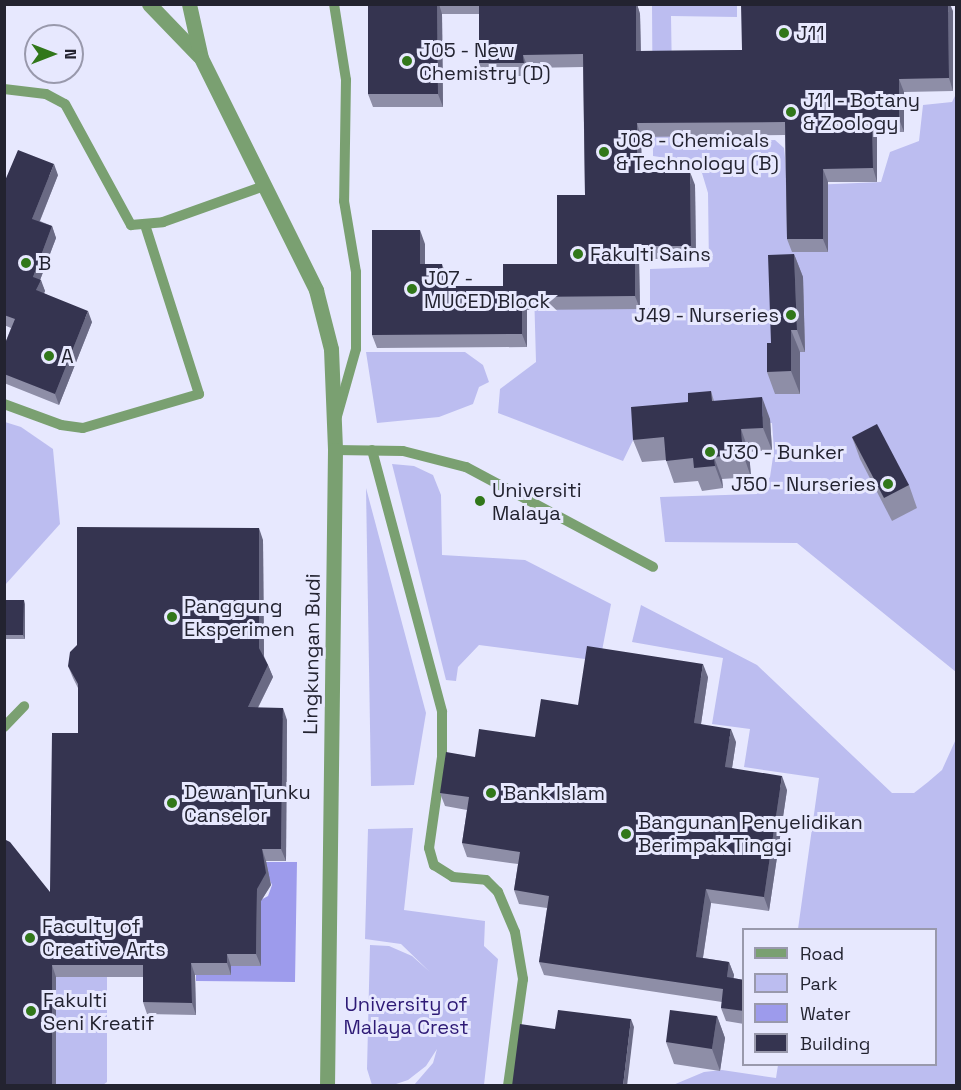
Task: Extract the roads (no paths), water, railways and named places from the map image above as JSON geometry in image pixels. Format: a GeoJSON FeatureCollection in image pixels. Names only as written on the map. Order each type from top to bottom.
{"type":"FeatureCollection","features":[{"type":"Feature","properties":{"kind":"street"},"geometry":{"type":"LineString","coordinates":[[149,4],[171,23],[201,58]]}},
{"type":"Feature","properties":{"kind":"street"},"geometry":{"type":"LineString","coordinates":[[189,4],[201,58],[264,186]]}},
{"type":"Feature","properties":{"kind":"street","name":"Lingkungan Budi"},"geometry":{"type":"LineString","coordinates":[[264,186],[324,311],[331,349],[335,450],[327,1086]]}},
{"type":"Feature","properties":{"kind":"lane"},"geometry":{"type":"LineString","coordinates":[[334,4],[346,80],[344,201],[357,272],[357,350],[335,422]]}},
{"type":"Feature","properties":{"kind":"lane"},"geometry":{"type":"LineString","coordinates":[[4,89],[46,94],[65,104],[131,225],[145,225],[264,186]]}},
{"type":"Feature","properties":{"kind":"lane"},"geometry":{"type":"LineString","coordinates":[[4,404],[61,425],[83,428],[200,394],[145,225]]}},
{"type":"Feature","properties":{"kind":"lane"},"geometry":{"type":"LineString","coordinates":[[335,450],[372,450],[434,456],[466,467],[653,567]]}},
{"type":"Feature","properties":{"kind":"lane"},"geometry":{"type":"LineString","coordinates":[[372,450],[442,712],[442,757],[429,848],[434,865],[453,878],[486,880],[498,891],[515,932],[523,980],[508,1086]]}},
{"type":"Feature","properties":{"kind":"lane"},"geometry":{"type":"LineString","coordinates":[[4,728],[24,706]]}},
{"type":"Feature","properties":{"kind":"water"},"geometry":{"type":"Polygon","coordinates":[[[262,862],[297,862],[295,982],[196,981],[196,966],[209,975],[231,975],[231,966],[261,966],[259,901],[268,896],[272,885],[262,862]]]}},
{"type":"Feature","properties":{"kind":"place","name":"J11"},"geometry":{"type":"Point","coordinates":[784,33]}},
{"type":"Feature","properties":{"kind":"place","name":"J05 - New Chemistry (D)"},"geometry":{"type":"Point","coordinates":[407,61]}},
{"type":"Feature","properties":{"kind":"place","name":"J11 - Botany & Zoology"},"geometry":{"type":"Point","coordinates":[791,112]}},
{"type":"Feature","properties":{"kind":"place","name":"J08 - Chemicals & Technology (B)"},"geometry":{"type":"Point","coordinates":[604,152]}},
{"type":"Feature","properties":{"kind":"place","name":"Fakulti Sains"},"geometry":{"type":"Point","coordinates":[578,254]}},
{"type":"Feature","properties":{"kind":"place","name":"B"},"geometry":{"type":"Point","coordinates":[26,263]}},
{"type":"Feature","properties":{"kind":"place","name":"J07 - MUCED Block"},"geometry":{"type":"Point","coordinates":[412,289]}},
{"type":"Feature","properties":{"kind":"place","name":"J49 - Nurseries"},"geometry":{"type":"Point","coordinates":[791,315]}},
{"type":"Feature","properties":{"kind":"place","name":"A"},"geometry":{"type":"Point","coordinates":[49,356]}},
{"type":"Feature","properties":{"kind":"place","name":"J30 - Bunker"},"geometry":{"type":"Point","coordinates":[710,452]}},
{"type":"Feature","properties":{"kind":"place","name":"J50 - Nurseries"},"geometry":{"type":"Point","coordinates":[888,484]}},
{"type":"Feature","properties":{"kind":"place","name":"Universiti Malaya"},"geometry":{"type":"Point","coordinates":[480,501]}},
{"type":"Feature","properties":{"kind":"place","name":"Panggung Eksperimen"},"geometry":{"type":"Point","coordinates":[172,617]}},
{"type":"Feature","properties":{"kind":"place","name":"Bank Islam"},"geometry":{"type":"Point","coordinates":[491,793]}},
{"type":"Feature","properties":{"kind":"place","name":"Dewan Tunku Canselor"},"geometry":{"type":"Point","coordinates":[172,803]}},
{"type":"Feature","properties":{"kind":"place","name":"Bangunan Penyelidikan Berimpak Tinggi"},"geometry":{"type":"Point","coordinates":[626,834]}},
{"type":"Feature","properties":{"kind":"place","name":"Faculty of Creative Arts"},"geometry":{"type":"Point","coordinates":[30,938]}},
{"type":"Feature","properties":{"kind":"place","name":"Fakulti Seni Kreatif"},"geometry":{"type":"Point","coordinates":[31,1011]}},
{"type":"Feature","properties":{"kind":"park label","name":"University of Malaya Crest"},"geometry":{"type":"Point","coordinates":[406,1016]}}]}
